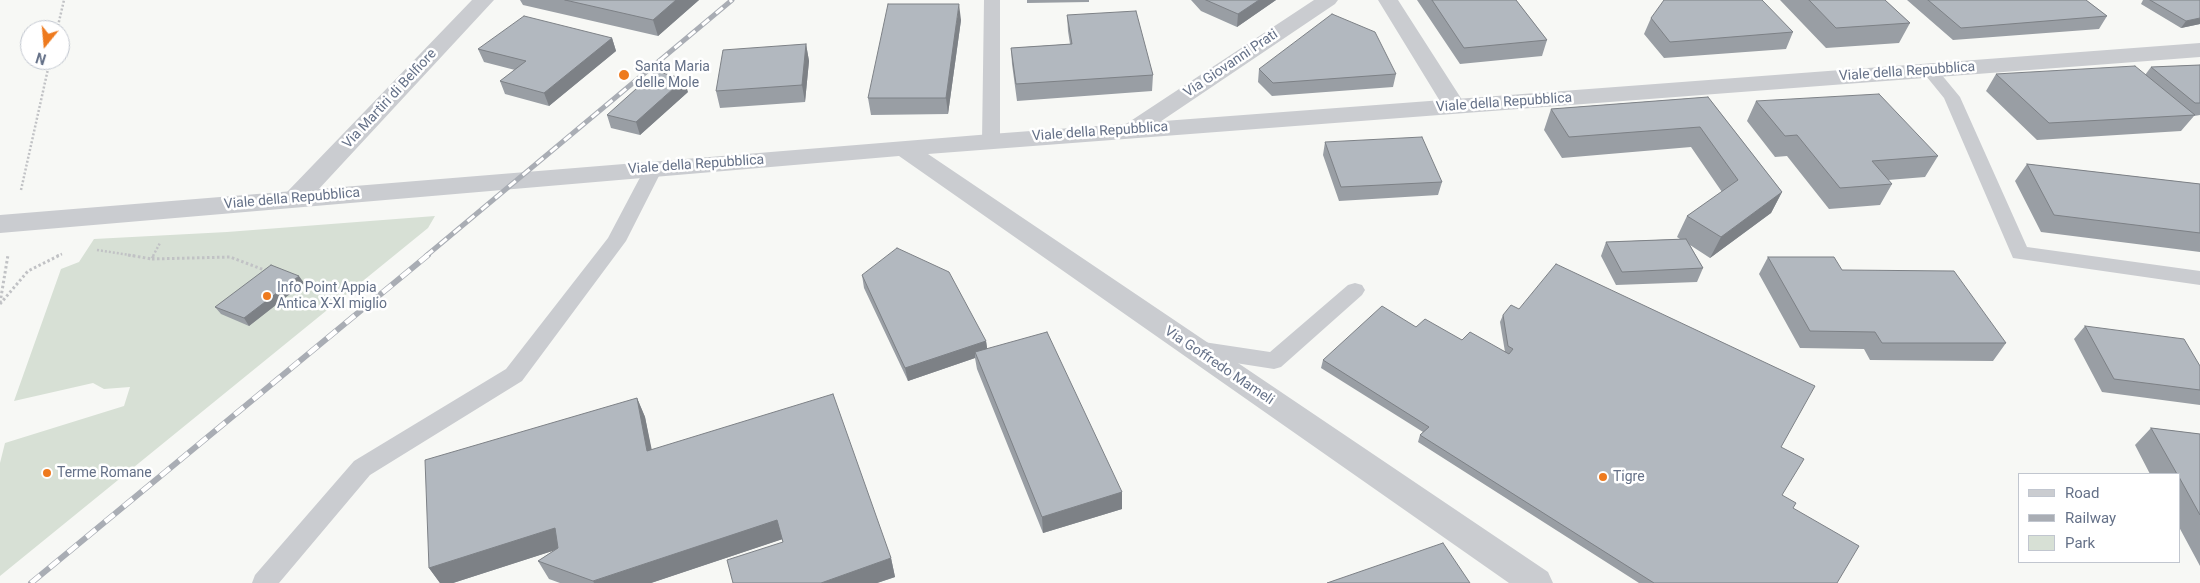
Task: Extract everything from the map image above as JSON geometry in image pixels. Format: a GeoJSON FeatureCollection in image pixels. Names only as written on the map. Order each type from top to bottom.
{"type":"FeatureCollection","features":[{"type":"Feature","properties":{"kind":"street","name":"Via Martiri di Belfiore"},"geometry":{"type":"LineString","coordinates":[[296,198],[484,0]]}},
{"type":"Feature","properties":{"kind":"street","name":"Via Giovanni Prati"},"geometry":{"type":"LineString","coordinates":[[1134,129],[1328,0]]}},
{"type":"Feature","properties":{"kind":"street"},"geometry":{"type":"LineString","coordinates":[[1388,0],[1454,106]]}},
{"type":"Feature","properties":{"kind":"street","name":"Viale della Repubblica"},"geometry":{"type":"LineString","coordinates":[[7,224],[296,198],[1134,129],[2200,50]]}},
{"type":"Feature","properties":{"kind":"street","name":"Via Goffredo Mameli"},"geometry":{"type":"LineString","coordinates":[[903,148],[1536,583]]}},
{"type":"Feature","properties":{"kind":"lane"},"geometry":{"type":"LineString","coordinates":[[991,141],[992,0]]}},
{"type":"Feature","properties":{"kind":"lane"},"geometry":{"type":"LineString","coordinates":[[1930,71],[1952,97],[2020,253],[2200,278]]}},
{"type":"Feature","properties":{"kind":"lane"},"geometry":{"type":"LineString","coordinates":[[264,583],[362,468],[514,375],[616,241],[654,168]]}},
{"type":"Feature","properties":{"kind":"lane"},"geometry":{"type":"LineString","coordinates":[[1193,348],[1274,361],[1355,290]]}},
{"type":"Feature","properties":{"kind":"path"},"geometry":{"type":"LineString","coordinates":[[59,20],[64,0]]}},
{"type":"Feature","properties":{"kind":"path"},"geometry":{"type":"LineString","coordinates":[[0,304],[7,224],[47,70]]}},
{"type":"Feature","properties":{"kind":"path"},"geometry":{"type":"LineString","coordinates":[[152,259],[175,210]]}},
{"type":"Feature","properties":{"kind":"path"},"geometry":{"type":"LineString","coordinates":[[91,250],[152,259],[230,257],[268,272],[274,270]]}},
{"type":"Feature","properties":{"kind":"path"},"geometry":{"type":"LineString","coordinates":[[0,304],[28,271],[57,255],[65,253]]}},
{"type":"Feature","properties":{"kind":"green space"},"geometry":{"type":"Polygon","coordinates":[[[435,216],[428,228],[0,576],[0,463],[5,443],[124,406],[130,387],[104,389],[93,383],[14,401],[61,269],[79,262],[94,239],[227,232],[435,216]]]}},
{"type":"Feature","properties":{"kind":"building"},"geometry":{"type":"Polygon","coordinates":[[[565,0],[676,0],[653,20],[565,0]]]}},
{"type":"Feature","properties":{"kind":"building"},"geometry":{"type":"Polygon","coordinates":[[[1206,0],[1259,0],[1238,14],[1206,0]]]}},
{"type":"Feature","properties":{"kind":"building"},"geometry":{"type":"Polygon","coordinates":[[[1432,0],[1516,0],[1547,40],[1464,48],[1432,0]]]}},
{"type":"Feature","properties":{"kind":"building"},"geometry":{"type":"Polygon","coordinates":[[[1664,0],[1762,0],[1793,32],[1670,42],[1651,18],[1664,0]]]}},
{"type":"Feature","properties":{"kind":"building"},"geometry":{"type":"Polygon","coordinates":[[[1809,0],[1885,0],[1910,23],[1836,28],[1809,0]]]}},
{"type":"Feature","properties":{"kind":"building"},"geometry":{"type":"Polygon","coordinates":[[[1928,0],[2086,0],[2107,16],[1961,28],[1928,0]]]}},
{"type":"Feature","properties":{"kind":"building"},"geometry":{"type":"Polygon","coordinates":[[[2150,0],[2200,0],[2200,18],[2186,21],[2150,0]]]}},
{"type":"Feature","properties":{"kind":"building"},"geometry":{"type":"Polygon","coordinates":[[[888,4],[959,4],[946,98],[868,98],[888,4]]]}},
{"type":"Feature","properties":{"kind":"building"},"geometry":{"type":"Polygon","coordinates":[[[1136,11],[1153,75],[1016,84],[1011,48],[1072,44],[1067,15],[1136,11]]]}},
{"type":"Feature","properties":{"kind":"building"},"geometry":{"type":"Polygon","coordinates":[[[1332,14],[1375,32],[1396,74],[1273,83],[1259,69],[1332,14]]]}},
{"type":"Feature","properties":{"kind":"building"},"geometry":{"type":"Polygon","coordinates":[[[524,16],[612,38],[544,93],[500,81],[526,61],[478,49],[524,16]]]}},
{"type":"Feature","properties":{"kind":"building"},"geometry":{"type":"Polygon","coordinates":[[[806,44],[802,85],[716,91],[723,50],[806,44]]]}},
{"type":"Feature","properties":{"kind":"building"},"geometry":{"type":"Polygon","coordinates":[[[2200,65],[2200,103],[2195,103],[2151,67],[2200,65]]]}},
{"type":"Feature","properties":{"kind":"building"},"geometry":{"type":"Polygon","coordinates":[[[2135,66],[2195,115],[2049,123],[1996,74],[2135,66]]]}},
{"type":"Feature","properties":{"kind":"building"},"geometry":{"type":"Polygon","coordinates":[[[656,71],[684,79],[636,122],[607,115],[656,71]]]}},
{"type":"Feature","properties":{"kind":"building"},"geometry":{"type":"Polygon","coordinates":[[[1879,94],[1938,156],[1872,161],[1892,184],[1840,188],[1797,135],[1785,136],[1756,101],[1879,94]]]}},
{"type":"Feature","properties":{"kind":"building"},"geometry":{"type":"Polygon","coordinates":[[[1708,97],[1782,192],[1721,237],[1687,216],[1738,180],[1700,127],[1569,137],[1551,109],[1708,97]]]}},
{"type":"Feature","properties":{"kind":"building"},"geometry":{"type":"Polygon","coordinates":[[[1422,137],[1442,182],[1341,187],[1325,142],[1422,137]]]}},
{"type":"Feature","properties":{"kind":"building"},"geometry":{"type":"Polygon","coordinates":[[[2027,164],[2200,184],[2200,233],[2054,215],[2027,164]]]}},
{"type":"Feature","properties":{"kind":"building"},"geometry":{"type":"Polygon","coordinates":[[[1686,239],[1703,268],[1622,272],[1606,242],[1686,239]]]}},
{"type":"Feature","properties":{"kind":"building"},"geometry":{"type":"Polygon","coordinates":[[[897,248],[949,272],[986,341],[905,368],[862,275],[897,248]]]}},
{"type":"Feature","properties":{"kind":"building"},"geometry":{"type":"Polygon","coordinates":[[[1768,257],[1834,257],[1842,270],[1954,271],[2006,343],[1882,343],[1875,332],[1810,331],[1768,257]]]}},
{"type":"Feature","properties":{"kind":"building"},"geometry":{"type":"Polygon","coordinates":[[[1556,264],[1815,386],[1781,447],[1804,459],[1782,495],[1796,503],[1793,508],[1859,546],[1837,583],[1654,583],[1420,435],[1429,427],[1323,360],[1382,306],[1416,327],[1425,319],[1462,340],[1470,332],[1509,354],[1513,349],[1508,346],[1503,315],[1511,305],[1519,309],[1556,264]]]}},
{"type":"Feature","properties":{"kind":"building"},"geometry":{"type":"Polygon","coordinates":[[[271,265],[299,276],[244,318],[215,307],[271,265]]]}},
{"type":"Feature","properties":{"kind":"building"},"geometry":{"type":"Polygon","coordinates":[[[2085,326],[2184,339],[2200,366],[2200,390],[2114,379],[2085,326]]]}},
{"type":"Feature","properties":{"kind":"building"},"geometry":{"type":"Polygon","coordinates":[[[1047,332],[1122,492],[1042,517],[975,352],[1047,332]]]}},
{"type":"Feature","properties":{"kind":"building"},"geometry":{"type":"Polygon","coordinates":[[[833,394],[891,558],[821,583],[733,583],[727,560],[783,542],[777,520],[593,581],[538,561],[558,548],[555,528],[429,568],[425,460],[637,398],[647,451],[833,394]]]}},
{"type":"Feature","properties":{"kind":"building"},"geometry":{"type":"Polygon","coordinates":[[[2151,428],[2200,434],[2200,515],[2180,479],[2180,473],[2176,473],[2151,428]]]}},
{"type":"Feature","properties":{"kind":"building"},"geometry":{"type":"Polygon","coordinates":[[[1443,543],[1470,583],[1327,583],[1443,543]]]}},
{"type":"Feature","properties":{"kind":"railway"},"geometry":{"type":"LineString","coordinates":[[426,256],[732,0]]}},
{"type":"Feature","properties":{"kind":"railway"},"geometry":{"type":"LineString","coordinates":[[31,583],[428,255]]}},
{"type":"Feature","properties":{"kind":"place","name":"Santa Maria delle Mole"},"geometry":{"type":"Point","coordinates":[624,75]}},
{"type":"Feature","properties":{"kind":"place","name":"Info Point Appia Antica X-XI miglio"},"geometry":{"type":"Point","coordinates":[267,296]}},
{"type":"Feature","properties":{"kind":"place","name":"Terme Romane"},"geometry":{"type":"Point","coordinates":[47,473]}},
{"type":"Feature","properties":{"kind":"place","name":"Tigre"},"geometry":{"type":"Point","coordinates":[1603,477]}}]}
